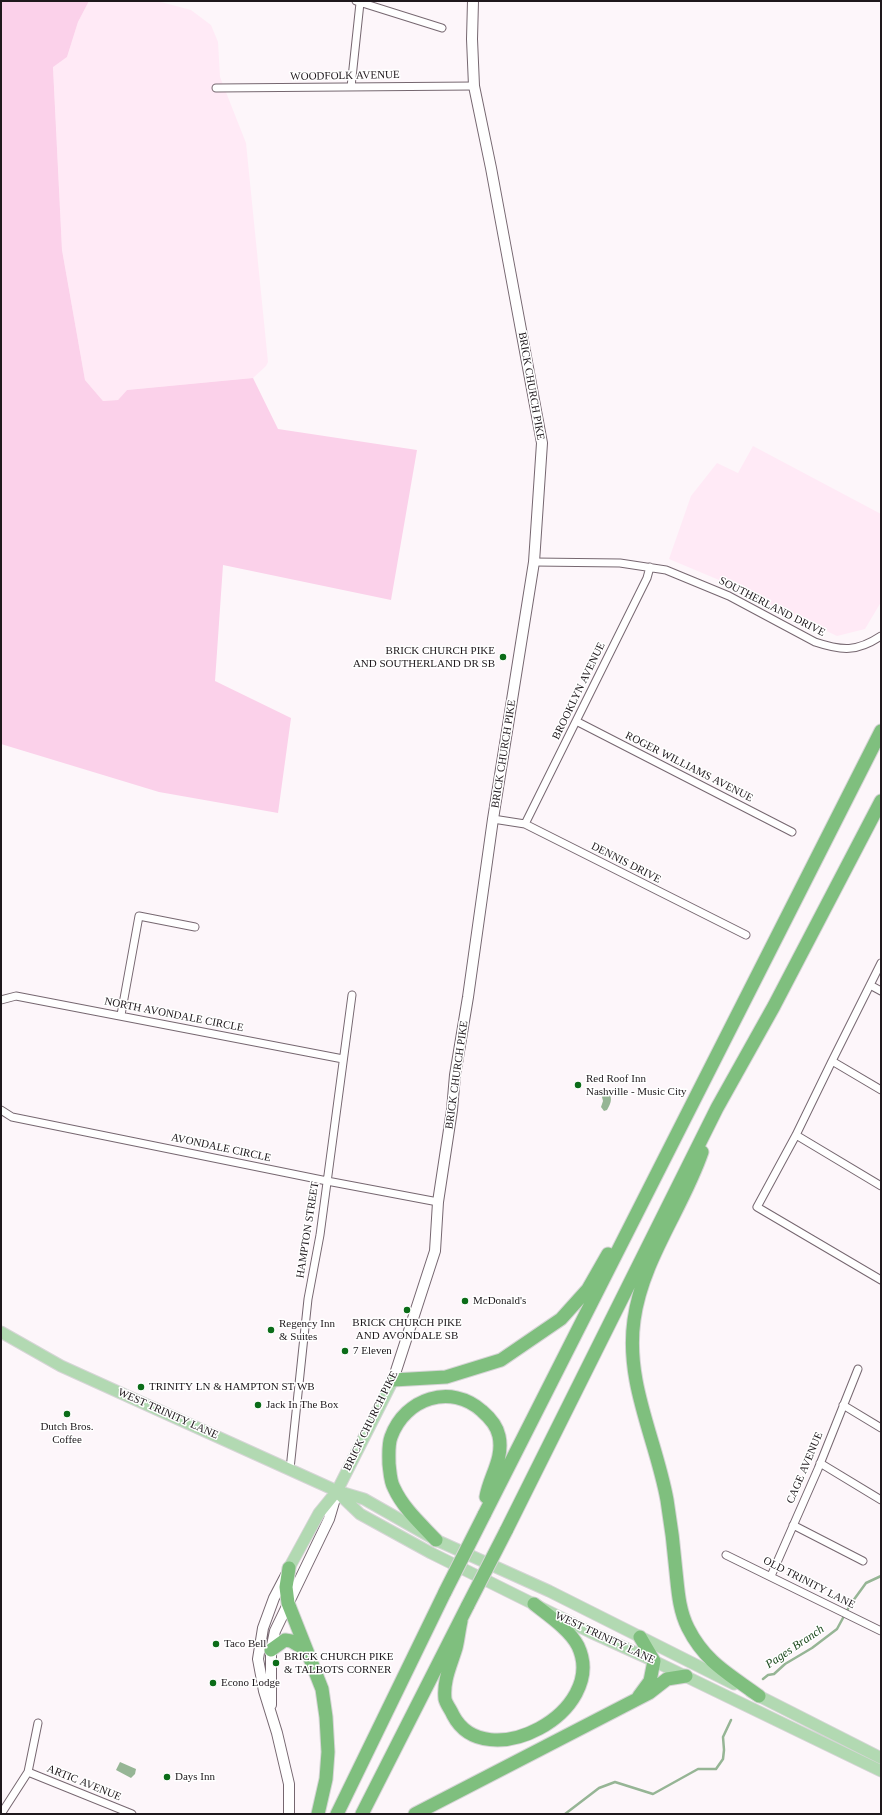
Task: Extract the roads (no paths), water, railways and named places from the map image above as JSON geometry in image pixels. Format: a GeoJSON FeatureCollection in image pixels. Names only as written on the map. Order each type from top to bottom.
{"type":"FeatureCollection","features":[{"type":"Feature","properties":{"kind":"highway"},"geometry":{"type":"LineString","coordinates":[[337,1814],[445,1592],[881,731]]}},
{"type":"Feature","properties":{"kind":"highway"},"geometry":{"type":"LineString","coordinates":[[362,1814],[461,1621],[717,1108],[777,999],[881,801]]}},
{"type":"Feature","properties":{"kind":"highway"},"geometry":{"type":"LineString","coordinates":[[717,1108],[695,1172],[651,1262],[634,1319],[632,1364],[638,1394],[667,1500],[680,1609],[697,1645],[712,1663],[759,1696]]}},
{"type":"Feature","properties":{"kind":"highway"},"geometry":{"type":"LineString","coordinates":[[393,1380],[446,1377],[501,1360],[561,1319],[588,1289],[673,1144]]}},
{"type":"Feature","properties":{"kind":"highway"},"geometry":{"type":"LineString","coordinates":[[436,1540],[407,1509],[393,1487],[390,1472],[388,1453],[391,1438],[401,1419],[418,1404],[434,1397],[464,1399],[477,1407],[490,1418],[499,1436],[499,1451],[498,1464],[487,1493],[484,1515]]}},
{"type":"Feature","properties":{"kind":"highway"},"geometry":{"type":"LineString","coordinates":[[289,1568],[286,1586],[288,1604],[322,1688],[326,1717],[328,1752],[326,1779],[318,1814]]}},
{"type":"Feature","properties":{"kind":"highway"},"geometry":{"type":"LineString","coordinates":[[461,1621],[456,1648],[446,1674],[445,1700],[456,1721],[468,1732],[481,1738],[497,1740],[517,1737],[541,1728],[559,1716],[570,1704],[582,1676],[582,1660],[578,1645],[561,1626],[534,1604]]}},
{"type":"Feature","properties":{"kind":"highway"},"geometry":{"type":"LineString","coordinates":[[635,1700],[645,1690],[650,1680],[654,1661],[640,1637]]}},
{"type":"Feature","properties":{"kind":"highway"},"geometry":{"type":"LineString","coordinates":[[271,1650],[285,1640],[291,1640],[306,1650]]}},
{"type":"Feature","properties":{"kind":"highway"},"geometry":{"type":"LineString","coordinates":[[415,1814],[649,1693],[667,1679],[686,1676]]}},
{"type":"Feature","properties":{"kind":"main road","name":"BRICK CHURCH PIKE"},"geometry":{"type":"LineString","coordinates":[[271,1713],[271,1650],[275,1631],[329,1519],[337,1492],[393,1380],[433,1257],[438,1202],[452,1110],[455,1075],[534,562],[542,443],[491,168],[474,86],[472,39],[473,1]]}},
{"type":"Feature","properties":{"kind":"main road","name":"WEST TRINITY LANE"},"geometry":{"type":"LineString","coordinates":[[1,1332],[61,1366],[290,1469],[337,1492],[364,1498],[436,1540],[549,1591],[881,1758]]}},
{"type":"Feature","properties":{"kind":"main road","name":"BRICK CHURCH PIKE"},"geometry":{"type":"LineString","coordinates":[[289,1814],[289,1784],[264,1691],[258,1659],[263,1628],[274,1598],[318,1513],[337,1492]]}},
{"type":"Feature","properties":{"kind":"main road","name":"WEST TRINITY LANE"},"geometry":{"type":"LineString","coordinates":[[337,1492],[360,1514],[431,1553],[590,1632],[686,1676],[881,1771]]}},
{"type":"Feature","properties":{"kind":"street"},"geometry":{"type":"LineString","coordinates":[[351,87],[358,2],[442,28]]}},
{"type":"Feature","properties":{"kind":"street","name":"WOODFOLK AVENUE"},"geometry":{"type":"LineString","coordinates":[[216,88],[474,86]]}},
{"type":"Feature","properties":{"kind":"street","name":"SOUTHERLAND DRIVE"},"geometry":{"type":"LineString","coordinates":[[534,562],[620,563],[666,570],[729,596],[815,642],[829,647],[856,649],[869,644],[881,636]]}},
{"type":"Feature","properties":{"kind":"street","name":"BROOKLYN AVENUE"},"geometry":{"type":"LineString","coordinates":[[525,824],[647,578],[650,568]]}},
{"type":"Feature","properties":{"kind":"street","name":"ROGER WILLIAMS AVENUE"},"geometry":{"type":"LineString","coordinates":[[576,721],[792,832]]}},
{"type":"Feature","properties":{"kind":"street","name":"DENNIS DRIVE"},"geometry":{"type":"LineString","coordinates":[[494,819],[525,824],[746,935]]}},
{"type":"Feature","properties":{"kind":"street"},"geometry":{"type":"LineString","coordinates":[[121,1015],[139,916],[195,927]]}},
{"type":"Feature","properties":{"kind":"street"},"geometry":{"type":"LineString","coordinates":[[881,963],[796,1135],[757,1207],[881,1280]]}},
{"type":"Feature","properties":{"kind":"street"},"geometry":{"type":"LineString","coordinates":[[870,985],[881,991]]}},
{"type":"Feature","properties":{"kind":"street","name":"HAMPTON STREET"},"geometry":{"type":"LineString","coordinates":[[290,1469],[308,1299],[320,1235],[352,995]]}},
{"type":"Feature","properties":{"kind":"street","name":"NORTH AVONDALE CIRCLE"},"geometry":{"type":"LineString","coordinates":[[1,1000],[16,996],[121,1015],[343,1059]]}},
{"type":"Feature","properties":{"kind":"street"},"geometry":{"type":"LineString","coordinates":[[832,1061],[881,1090]]}},
{"type":"Feature","properties":{"kind":"street","name":"AVONDALE CIRCLE"},"geometry":{"type":"LineString","coordinates":[[1,1110],[12,1117],[438,1202]]}},
{"type":"Feature","properties":{"kind":"street"},"geometry":{"type":"LineString","coordinates":[[796,1135],[881,1186]]}},
{"type":"Feature","properties":{"kind":"street","name":"CAGE AVENUE"},"geometry":{"type":"LineString","coordinates":[[771,1576],[820,1463],[858,1369]]}},
{"type":"Feature","properties":{"kind":"street"},"geometry":{"type":"LineString","coordinates":[[843,1405],[881,1428]]}},
{"type":"Feature","properties":{"kind":"street"},"geometry":{"type":"LineString","coordinates":[[820,1463],[881,1500]]}},
{"type":"Feature","properties":{"kind":"street"},"geometry":{"type":"LineString","coordinates":[[793,1525],[863,1561]]}},
{"type":"Feature","properties":{"kind":"street","name":"OLD TRINITY LANE"},"geometry":{"type":"LineString","coordinates":[[726,1555],[881,1631]]}},
{"type":"Feature","properties":{"kind":"street"},"geometry":{"type":"LineString","coordinates":[[1,1814],[28,1772],[38,1723]]}},
{"type":"Feature","properties":{"kind":"street","name":"ARTIC AVENUE"},"geometry":{"type":"LineString","coordinates":[[28,1772],[132,1814]]}},
{"type":"Feature","properties":{"kind":"waterway","name":"Pages Branch"},"geometry":{"type":"LineString","coordinates":[[763,1679],[768,1675],[774,1674],[785,1664],[812,1648],[837,1629],[850,1605],[866,1583],[881,1576]]}},
{"type":"Feature","properties":{"kind":"waterway","name":"Pages Branch"},"geometry":{"type":"LineString","coordinates":[[565,1814],[599,1788],[615,1782],[653,1794],[698,1769],[716,1769],[723,1759],[723,1737],[731,1720]]}},
{"type":"Feature","properties":{"kind":"place","name":"BRICK CHURCH PIKE AND SOUTHERLAND DR SB"},"geometry":{"type":"Point","coordinates":[503,657]}},
{"type":"Feature","properties":{"kind":"place","name":"Red Roof Inn Nashville - Music City"},"geometry":{"type":"Point","coordinates":[578,1085]}},
{"type":"Feature","properties":{"kind":"place","name":"McDonald's"},"geometry":{"type":"Point","coordinates":[465,1301]}},
{"type":"Feature","properties":{"kind":"place","name":"BRICK CHURCH PIKE AND AVONDALE SB"},"geometry":{"type":"Point","coordinates":[407,1310]}},
{"type":"Feature","properties":{"kind":"place","name":"Regency Inn & Suites"},"geometry":{"type":"Point","coordinates":[271,1330]}},
{"type":"Feature","properties":{"kind":"place","name":"7 Eleven"},"geometry":{"type":"Point","coordinates":[345,1351]}},
{"type":"Feature","properties":{"kind":"place","name":"TRINITY LN & HAMPTON ST WB"},"geometry":{"type":"Point","coordinates":[141,1387]}},
{"type":"Feature","properties":{"kind":"place","name":"Jack In The Box"},"geometry":{"type":"Point","coordinates":[258,1405]}},
{"type":"Feature","properties":{"kind":"place","name":"Dutch Bros. Coffee"},"geometry":{"type":"Point","coordinates":[67,1414]}},
{"type":"Feature","properties":{"kind":"place","name":"Taco Bell"},"geometry":{"type":"Point","coordinates":[216,1644]}},
{"type":"Feature","properties":{"kind":"place","name":"BRICK CHURCH PIKE & TALBOTS CORNER"},"geometry":{"type":"Point","coordinates":[276,1663]}},
{"type":"Feature","properties":{"kind":"place","name":"Econo Lodge"},"geometry":{"type":"Point","coordinates":[213,1683]}},
{"type":"Feature","properties":{"kind":"place","name":"Days Inn"},"geometry":{"type":"Point","coordinates":[167,1777]}}]}
